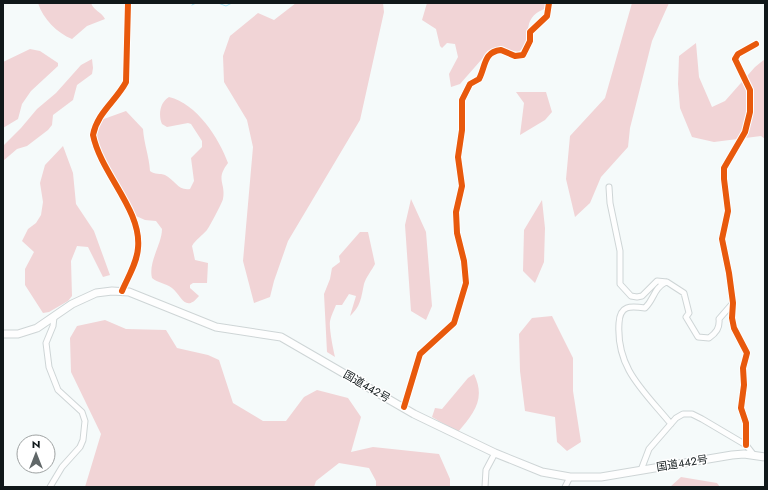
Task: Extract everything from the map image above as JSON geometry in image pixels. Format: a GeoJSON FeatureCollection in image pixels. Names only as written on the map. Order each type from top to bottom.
{"type":"FeatureCollection","features":[{"type":"Feature","properties":{"kind":"highway","name":"国道442号"},"geometry":{"type":"LineString","coordinates":[[3,334],[28,332],[85,297],[105,291],[122,291],[147,298],[216,326],[280,337],[404,407],[495,453],[542,472],[570,477],[601,476],[732,455],[753,454],[765,457]]}},
{"type":"Feature","properties":{"kind":"street"},"geometry":{"type":"LineString","coordinates":[[122,291],[136,258],[138,235],[136,223],[104,166],[93,135],[100,116],[121,91],[126,82],[128,3]]}},
{"type":"Feature","properties":{"kind":"street"},"geometry":{"type":"LineString","coordinates":[[404,407],[420,354],[423,349],[443,334],[454,323],[466,283],[464,261],[457,233],[456,212],[462,186],[458,158],[462,130],[462,100],[466,89],[470,84],[479,79],[485,60],[490,53],[501,50],[515,56],[523,56],[530,41],[530,32],[548,16],[549,3]]}},
{"type":"Feature","properties":{"kind":"street"},"geometry":{"type":"LineString","coordinates":[[746,445],[746,423],[741,408],[744,384],[743,368],[747,353],[734,328],[729,273],[722,239],[728,212],[724,168],[745,132],[750,112],[750,90],[735,59],[738,54],[756,44]]}},
{"type":"Feature","properties":{"kind":"street"},"geometry":{"type":"LineString","coordinates":[[609,187],[610,203],[620,251],[620,284],[631,296],[637,298],[642,296],[657,281],[667,282],[684,293],[689,313],[686,317],[698,337],[709,338],[715,334],[720,324],[719,319],[732,303]]}},
{"type":"Feature","properties":{"kind":"street"},"geometry":{"type":"LineString","coordinates":[[667,282],[658,286],[650,303],[645,308],[632,307],[624,310],[620,315],[618,334],[623,359],[632,378],[671,424]]}},
{"type":"Feature","properties":{"kind":"street"},"geometry":{"type":"LineString","coordinates":[[50,487],[62,467],[80,447],[83,440],[85,421],[82,412],[58,390],[49,367],[46,343],[53,326],[54,317]]}},
{"type":"Feature","properties":{"kind":"street"},"geometry":{"type":"LineString","coordinates":[[641,470],[649,449],[671,424],[683,414],[692,414],[746,445],[753,454]]}},
{"type":"Feature","properties":{"kind":"street"},"geometry":{"type":"LineString","coordinates":[[485,487],[486,470],[495,453]]}},
{"type":"Feature","properties":{"kind":"street"},"geometry":{"type":"LineString","coordinates":[[565,487],[570,477]]}},
{"type":"Feature","properties":{"kind":"shaded area"},"geometry":{"type":"Polygon","coordinates":[[[38,3],[91,3],[105,19],[87,26],[72,39],[51,25],[43,15],[38,3]]]}},
{"type":"Feature","properties":{"kind":"shaded area"},"geometry":{"type":"Polygon","coordinates":[[[296,3],[383,3],[384,12],[360,120],[288,241],[270,297],[254,303],[243,261],[253,147],[247,120],[224,82],[223,56],[230,36],[258,13],[274,20],[296,3]]]}},
{"type":"Feature","properties":{"kind":"shaded area"},"geometry":{"type":"Polygon","coordinates":[[[427,3],[553,3],[552,6],[534,15],[530,21],[527,42],[522,49],[518,52],[505,49],[489,51],[460,84],[451,87],[449,74],[458,57],[455,44],[447,43],[442,48],[440,46],[436,29],[422,20],[427,3]]]}},
{"type":"Feature","properties":{"kind":"shaded area"},"geometry":{"type":"Polygon","coordinates":[[[632,3],[669,3],[652,41],[630,128],[628,147],[601,177],[590,203],[575,217],[566,179],[570,136],[605,98],[632,3]]]}},
{"type":"Feature","properties":{"kind":"shaded area"},"geometry":{"type":"Polygon","coordinates":[[[696,43],[699,77],[712,107],[725,101],[755,67],[765,59],[765,139],[761,136],[714,142],[692,137],[680,108],[678,84],[679,56],[696,43]]]}},
{"type":"Feature","properties":{"kind":"shaded area"},"geometry":{"type":"Polygon","coordinates":[[[30,49],[40,51],[58,63],[58,66],[31,91],[22,104],[18,119],[3,128],[3,62],[30,49]]]}},
{"type":"Feature","properties":{"kind":"shaded area"},"geometry":{"type":"Polygon","coordinates":[[[92,59],[92,74],[77,85],[73,100],[53,115],[52,125],[48,130],[27,146],[17,149],[3,161],[3,146],[37,109],[56,93],[81,65],[92,59]]]}},
{"type":"Feature","properties":{"kind":"shaded area"},"geometry":{"type":"Polygon","coordinates":[[[516,92],[546,92],[552,112],[545,120],[520,135],[524,103],[516,92]]]}},
{"type":"Feature","properties":{"kind":"shaded area"},"geometry":{"type":"Polygon","coordinates":[[[169,97],[179,101],[198,114],[213,133],[228,163],[221,177],[224,193],[223,199],[207,230],[195,241],[192,246],[195,260],[208,263],[207,283],[193,283],[190,285],[190,288],[199,296],[190,303],[184,301],[172,288],[152,278],[151,272],[153,259],[160,241],[162,229],[156,221],[145,220],[136,216],[96,142],[96,130],[101,120],[126,111],[143,129],[150,171],[165,175],[179,187],[190,189],[194,181],[191,158],[202,147],[202,141],[191,124],[188,123],[167,127],[162,124],[160,117],[162,105],[169,97]]]}},
{"type":"Feature","properties":{"kind":"shaded area"},"geometry":{"type":"Polygon","coordinates":[[[63,146],[73,173],[76,204],[94,231],[110,275],[103,277],[88,247],[77,246],[71,261],[72,296],[68,301],[49,312],[43,313],[25,285],[25,269],[34,252],[22,241],[28,229],[36,223],[41,215],[43,202],[40,183],[45,165],[63,146]]]}},
{"type":"Feature","properties":{"kind":"shaded area"},"geometry":{"type":"Polygon","coordinates":[[[411,199],[426,232],[432,306],[426,320],[411,311],[405,225],[411,199]]]}},
{"type":"Feature","properties":{"kind":"shaded area"},"geometry":{"type":"Polygon","coordinates":[[[542,200],[545,228],[544,262],[535,283],[523,271],[524,230],[542,200]]]}},
{"type":"Feature","properties":{"kind":"shaded area"},"geometry":{"type":"Polygon","coordinates":[[[360,232],[368,232],[375,264],[365,281],[360,302],[354,312],[350,316],[356,296],[349,294],[342,305],[336,305],[330,321],[331,339],[335,357],[327,352],[324,294],[330,279],[332,268],[340,262],[339,256],[360,232]]]}},
{"type":"Feature","properties":{"kind":"shaded area"},"geometry":{"type":"Polygon","coordinates":[[[552,316],[573,358],[573,391],[581,442],[567,451],[557,442],[555,417],[525,411],[520,371],[519,334],[532,318],[552,316]]]}},
{"type":"Feature","properties":{"kind":"shaded area"},"geometry":{"type":"Polygon","coordinates":[[[105,320],[126,329],[166,330],[177,348],[208,355],[219,360],[233,403],[263,421],[286,421],[304,397],[317,390],[348,398],[361,417],[351,452],[373,447],[439,454],[450,479],[450,487],[376,487],[376,481],[369,468],[339,463],[316,481],[314,487],[85,487],[101,434],[71,372],[70,338],[77,326],[105,320]]]}},
{"type":"Feature","properties":{"kind":"shaded area"},"geometry":{"type":"Polygon","coordinates":[[[474,374],[479,391],[478,398],[473,412],[458,432],[432,417],[435,408],[442,409],[468,378],[474,374]]]}},
{"type":"Feature","properties":{"kind":"shaded area"},"geometry":{"type":"Polygon","coordinates":[[[681,477],[717,483],[720,487],[670,487],[681,477]]]}},
{"type":"Feature","properties":{"kind":"waterway"},"geometry":{"type":"LineString","coordinates":[[192,5],[196,3]]}},
{"type":"Feature","properties":{"kind":"waterway"},"geometry":{"type":"LineString","coordinates":[[218,3],[226,6],[232,3]]}},
{"type":"Feature","properties":{"kind":"cycle path"},"geometry":{"type":"LineString","coordinates":[[122,291],[136,259],[138,234],[128,206],[104,164],[97,149],[93,135],[98,120],[126,82],[128,3]]}},
{"type":"Feature","properties":{"kind":"cycle path"},"geometry":{"type":"LineString","coordinates":[[404,407],[420,354],[454,323],[466,283],[464,261],[457,233],[456,212],[462,186],[458,157],[462,130],[462,100],[470,84],[479,79],[488,57],[495,51],[501,50],[515,56],[523,55],[530,41],[530,32],[547,16],[549,3]]}},
{"type":"Feature","properties":{"kind":"cycle path"},"geometry":{"type":"LineString","coordinates":[[746,445],[746,423],[741,408],[744,385],[743,368],[747,353],[734,328],[732,318],[733,303],[729,273],[722,239],[728,211],[724,168],[745,132],[750,112],[750,90],[735,59],[738,54],[756,44]]}}]}
